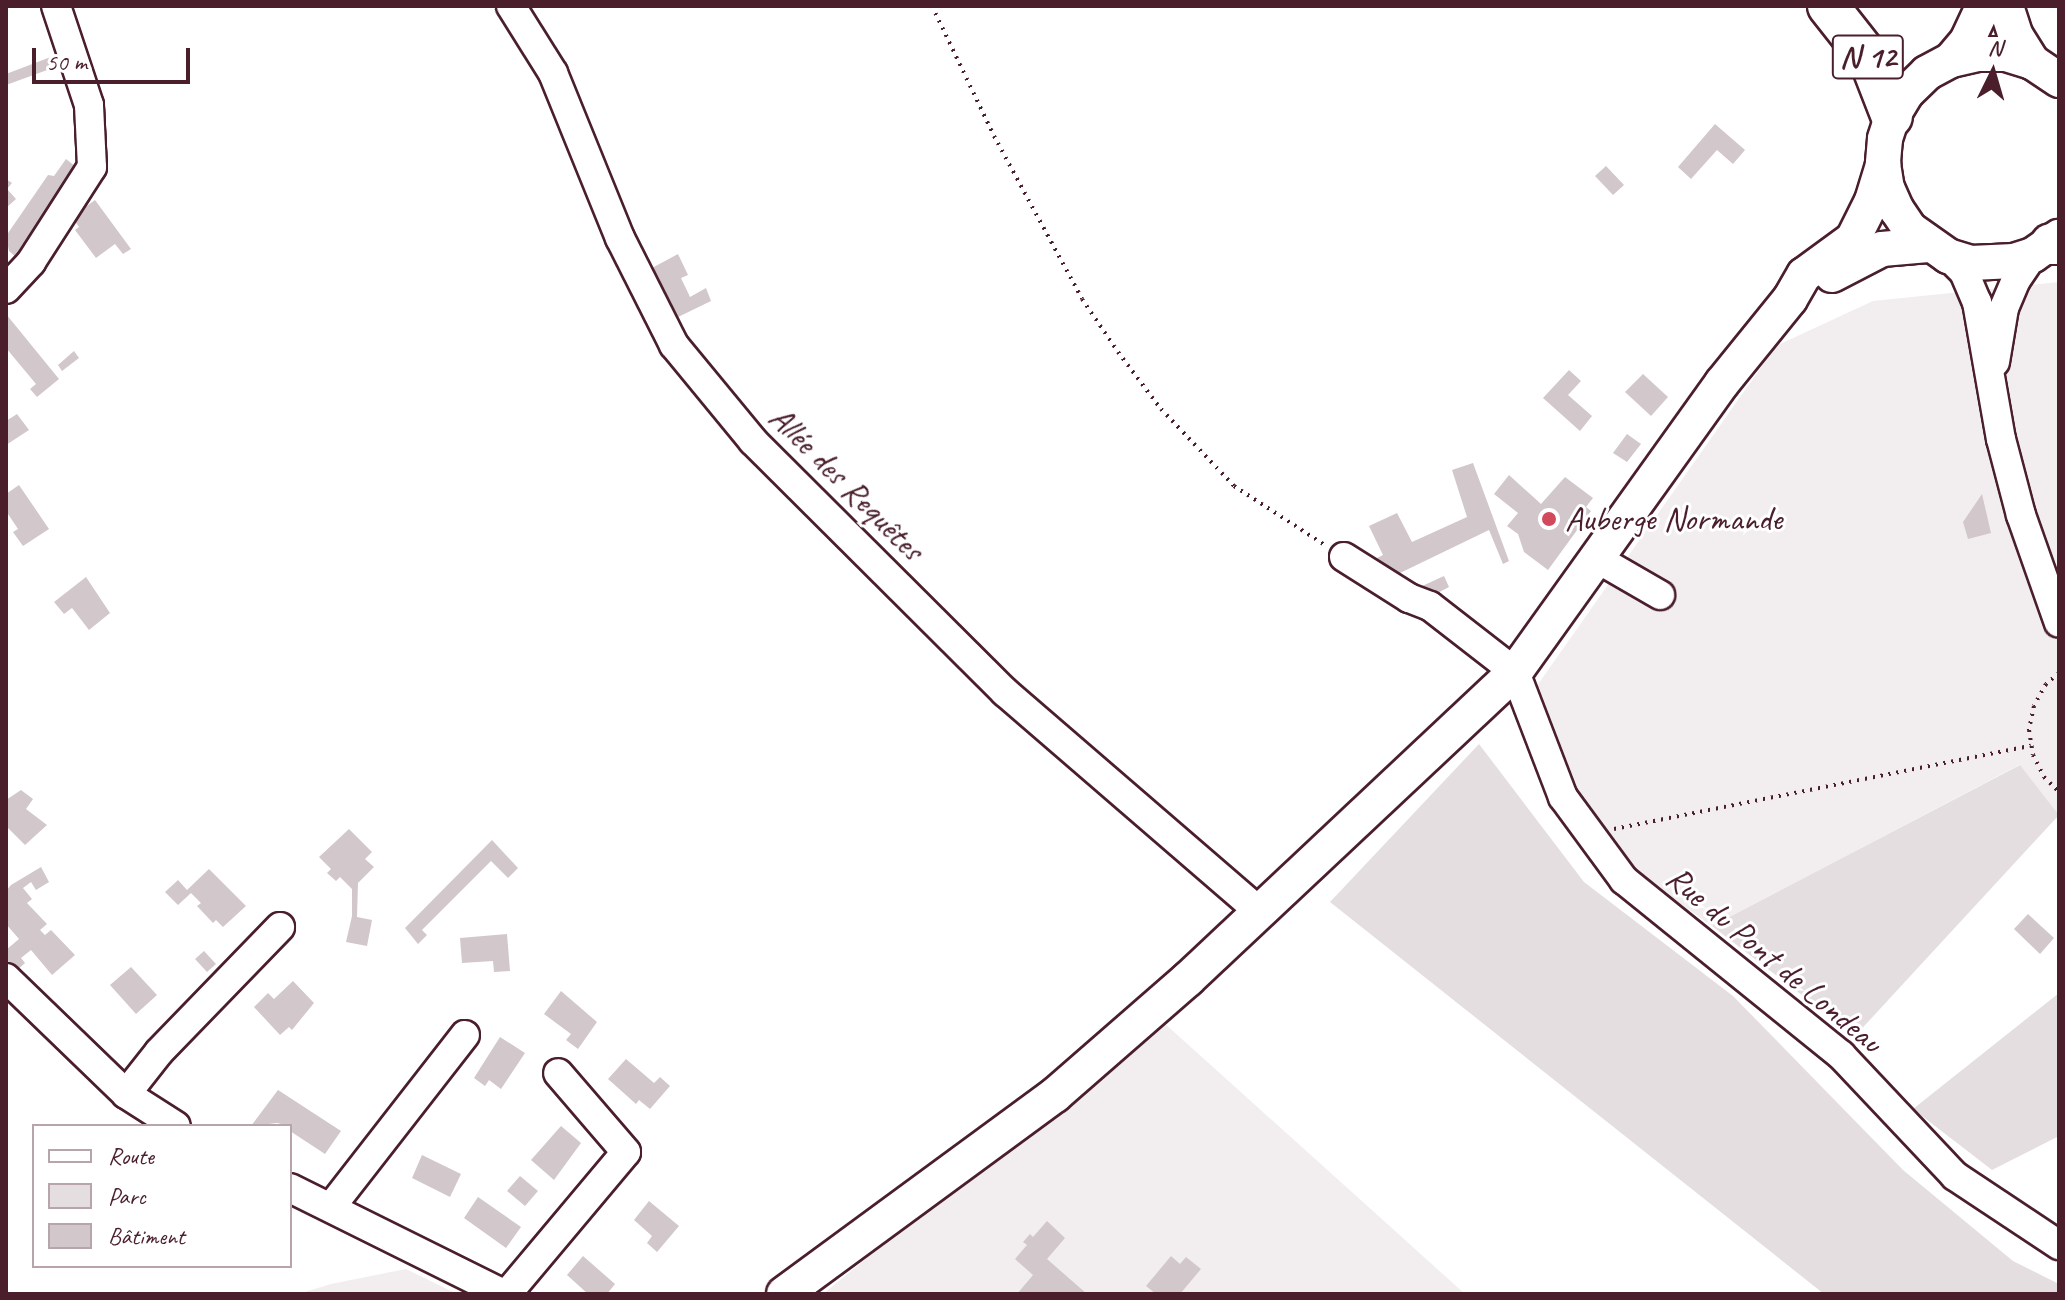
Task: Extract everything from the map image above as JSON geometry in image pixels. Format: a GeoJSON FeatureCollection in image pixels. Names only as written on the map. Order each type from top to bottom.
{"type":"FeatureCollection","features":[{"type":"Feature","properties":{"kind":"highway","name":"N 12"},"geometry":{"type":"LineString","coordinates":[[1828,6],[1869,58],[1892,117]]}},
{"type":"Feature","properties":{"kind":"main road"},"geometry":{"type":"LineString","coordinates":[[1951,60],[1967,41],[1983,6]]}},
{"type":"Feature","properties":{"kind":"main road"},"geometry":{"type":"LineString","coordinates":[[2006,6],[2016,36],[2045,71]]}},
{"type":"Feature","properties":{"kind":"main road"},"geometry":{"type":"LineString","coordinates":[[793,1290],[1055,1095],[1260,912],[1515,672],[1722,383],[1790,299],[1804,275],[1853,239],[1872,201],[1892,117],[1907,92],[1927,73],[1951,60],[1978,54],[2005,54],[2045,71]]}},
{"type":"Feature","properties":{"kind":"main road"},"geometry":{"type":"LineString","coordinates":[[1883,164],[1887,188],[1897,210],[1938,250]]}},
{"type":"Feature","properties":{"kind":"main road"},"geometry":{"type":"LineString","coordinates":[[1790,299],[1882,249],[1938,250],[1994,264],[2051,245]]}},
{"type":"Feature","properties":{"kind":"street"},"geometry":{"type":"LineString","coordinates":[[6,289],[31,262],[92,167],[89,105],[56,6]]}},
{"type":"Feature","properties":{"kind":"street","name":"Allée des Requêtes"},"geometry":{"type":"LineString","coordinates":[[511,6],[553,73],[620,238],[674,345],[753,441],[1005,692],[1260,912]]}},
{"type":"Feature","properties":{"kind":"street"},"geometry":{"type":"LineString","coordinates":[[1993,383],[2004,308],[2016,280],[2051,245]]}},
{"type":"Feature","properties":{"kind":"street"},"geometry":{"type":"LineString","coordinates":[[1938,250],[1972,287],[1993,383],[2001,439],[2021,515],[2059,623]]}},
{"type":"Feature","properties":{"kind":"street"},"geometry":{"type":"LineString","coordinates":[[1344,557],[1409,598],[1430,606],[1515,672]]}},
{"type":"Feature","properties":{"kind":"street"},"geometry":{"type":"LineString","coordinates":[[1596,558],[1660,595]]}},
{"type":"Feature","properties":{"kind":"street","name":"Rue du Pont de Londeau"},"geometry":{"type":"LineString","coordinates":[[1515,672],[1563,797],[1624,880],[1841,1055],[1955,1176],[2059,1245]]}},
{"type":"Feature","properties":{"kind":"street"},"geometry":{"type":"LineString","coordinates":[[126,1094],[159,1052],[280,927]]}},
{"type":"Feature","properties":{"kind":"street"},"geometry":{"type":"LineString","coordinates":[[6,978],[126,1094],[173,1124]]}},
{"type":"Feature","properties":{"kind":"street"},"geometry":{"type":"LineString","coordinates":[[331,1207],[465,1035]]}},
{"type":"Feature","properties":{"kind":"street"},"geometry":{"type":"LineString","coordinates":[[292,1189],[505,1294],[626,1152],[558,1073]]}},
{"type":"Feature","properties":{"kind":"path"},"geometry":{"type":"LineString","coordinates":[[932,6],[994,136],[1082,299],[1118,352],[1161,409],[1234,486],[1344,557]]}},
{"type":"Feature","properties":{"kind":"path"},"geometry":{"type":"LineString","coordinates":[[2059,673],[2046,684],[2034,706],[2029,730],[2031,746],[2044,777],[2059,792]]}},
{"type":"Feature","properties":{"kind":"path"},"geometry":{"type":"LineString","coordinates":[[1590,833],[2031,746]]}},
{"type":"Feature","properties":{"kind":"shaded area"},"geometry":{"type":"Polygon","coordinates":[[[2059,282],[2059,815],[2019,765],[1712,926],[1632,870],[1581,799],[1536,687],[1776,346],[1873,301],[2059,282]]]}},
{"type":"Feature","properties":{"kind":"shaded area"},"geometry":{"type":"Polygon","coordinates":[[[1163,1022],[1465,1294],[823,1294],[862,1262],[1163,1022]]]}},
{"type":"Feature","properties":{"kind":"shaded area"},"geometry":{"type":"Polygon","coordinates":[[[406,1269],[457,1294],[298,1294],[331,1284],[406,1269]]]}},
{"type":"Feature","properties":{"kind":"green space"},"geometry":{"type":"Polygon","coordinates":[[[1479,744],[1584,882],[1733,996],[1903,1170],[2013,1261],[2059,1284],[2059,1294],[1824,1294],[1330,902],[1479,744]]]}},
{"type":"Feature","properties":{"kind":"green space"},"geometry":{"type":"Polygon","coordinates":[[[2020,765],[2059,815],[1855,1036],[1712,926],[2020,765]]]}},
{"type":"Feature","properties":{"kind":"green space"},"geometry":{"type":"Polygon","coordinates":[[[2059,993],[2059,1136],[1992,1170],[1913,1109],[2059,993]]]}},
{"type":"Feature","properties":{"kind":"building"},"geometry":{"type":"Polygon","coordinates":[[[56,55],[61,65],[6,85],[6,74],[56,55]]]}},
{"type":"Feature","properties":{"kind":"building"},"geometry":{"type":"Polygon","coordinates":[[[1715,124],[1745,150],[1733,164],[1717,150],[1691,179],[1678,167],[1715,124]]]}},
{"type":"Feature","properties":{"kind":"building"},"geometry":{"type":"Polygon","coordinates":[[[66,159],[81,171],[17,258],[9,251],[6,236],[48,175],[54,176],[66,159]]]}},
{"type":"Feature","properties":{"kind":"building"},"geometry":{"type":"Polygon","coordinates":[[[1606,166],[1624,185],[1613,195],[1595,176],[1606,166]]]}},
{"type":"Feature","properties":{"kind":"building"},"geometry":{"type":"Polygon","coordinates":[[[6,179],[12,183],[7,189],[16,199],[6,208],[6,179]]]}},
{"type":"Feature","properties":{"kind":"building"},"geometry":{"type":"Polygon","coordinates":[[[95,200],[131,249],[123,254],[115,244],[96,258],[75,230],[79,227],[72,217],[95,200]]]}},
{"type":"Feature","properties":{"kind":"building"},"geometry":{"type":"Polygon","coordinates":[[[678,254],[688,275],[681,278],[690,297],[706,288],[711,301],[676,318],[652,268],[678,254]]]}},
{"type":"Feature","properties":{"kind":"building"},"geometry":{"type":"Polygon","coordinates":[[[6,314],[59,379],[37,397],[30,389],[36,384],[6,348],[6,314]]]}},
{"type":"Feature","properties":{"kind":"building"},"geometry":{"type":"Polygon","coordinates":[[[74,351],[79,358],[62,371],[58,365],[74,351]]]}},
{"type":"Feature","properties":{"kind":"building"},"geometry":{"type":"Polygon","coordinates":[[[1569,370],[1581,381],[1568,395],[1592,416],[1580,431],[1543,398],[1569,370]]]}},
{"type":"Feature","properties":{"kind":"building"},"geometry":{"type":"Polygon","coordinates":[[[1643,374],[1668,397],[1651,416],[1625,392],[1643,374]]]}},
{"type":"Feature","properties":{"kind":"building"},"geometry":{"type":"Polygon","coordinates":[[[17,414],[29,430],[6,445],[6,421],[17,414]]]}},
{"type":"Feature","properties":{"kind":"building"},"geometry":{"type":"Polygon","coordinates":[[[1627,434],[1641,444],[1627,462],[1613,453],[1627,434]]]}},
{"type":"Feature","properties":{"kind":"building"},"geometry":{"type":"Polygon","coordinates":[[[1473,463],[1509,561],[1503,564],[1489,530],[1400,573],[1383,573],[1377,558],[1383,555],[1369,526],[1397,513],[1412,542],[1467,517],[1452,470],[1473,463]]]}},
{"type":"Feature","properties":{"kind":"building","name":"Auberge Normande"},"geometry":{"type":"Polygon","coordinates":[[[1509,475],[1541,504],[1565,477],[1593,498],[1586,507],[1591,511],[1548,570],[1524,552],[1518,534],[1507,526],[1518,513],[1494,494],[1509,475]]]}},
{"type":"Feature","properties":{"kind":"building"},"geometry":{"type":"Polygon","coordinates":[[[19,485],[49,529],[23,546],[13,532],[18,529],[6,511],[6,494],[19,485]]]}},
{"type":"Feature","properties":{"kind":"building"},"geometry":{"type":"Polygon","coordinates":[[[1982,494],[1991,533],[1968,539],[1963,522],[1982,494]]]}},
{"type":"Feature","properties":{"kind":"building"},"geometry":{"type":"Polygon","coordinates":[[[1444,576],[1449,587],[1432,596],[1420,587],[1444,576]]]}},
{"type":"Feature","properties":{"kind":"building"},"geometry":{"type":"Polygon","coordinates":[[[86,577],[110,613],[89,630],[72,608],[64,614],[54,602],[86,577]]]}},
{"type":"Feature","properties":{"kind":"building"},"geometry":{"type":"Polygon","coordinates":[[[21,790],[33,799],[26,809],[47,825],[25,845],[6,826],[6,800],[21,790]]]}},
{"type":"Feature","properties":{"kind":"building"},"geometry":{"type":"Polygon","coordinates":[[[349,829],[372,852],[365,859],[374,867],[358,883],[357,917],[372,920],[367,946],[346,942],[352,916],[352,889],[340,877],[336,881],[327,873],[331,869],[319,857],[349,829]]]}},
{"type":"Feature","properties":{"kind":"building"},"geometry":{"type":"Polygon","coordinates":[[[492,840],[518,868],[508,878],[491,861],[422,930],[427,935],[418,944],[405,928],[492,840]]]}},
{"type":"Feature","properties":{"kind":"building"},"geometry":{"type":"Polygon","coordinates":[[[41,867],[49,882],[36,890],[31,882],[23,888],[32,899],[27,903],[47,924],[40,930],[45,935],[51,930],[75,955],[52,975],[31,950],[21,958],[25,963],[15,972],[6,962],[6,950],[19,939],[6,924],[6,891],[41,867]]]}},
{"type":"Feature","properties":{"kind":"building"},"geometry":{"type":"Polygon","coordinates":[[[209,869],[246,906],[223,927],[216,920],[213,923],[197,906],[201,903],[191,893],[178,905],[165,892],[178,880],[187,890],[209,869]]]}},
{"type":"Feature","properties":{"kind":"building"},"geometry":{"type":"Polygon","coordinates":[[[2028,914],[2054,938],[2040,954],[2014,929],[2028,914]]]}},
{"type":"Feature","properties":{"kind":"building"},"geometry":{"type":"Polygon","coordinates":[[[507,934],[510,971],[494,972],[493,961],[462,963],[460,938],[507,934]]]}},
{"type":"Feature","properties":{"kind":"building"},"geometry":{"type":"Polygon","coordinates":[[[204,951],[216,964],[207,972],[195,959],[204,951]]]}},
{"type":"Feature","properties":{"kind":"building"},"geometry":{"type":"Polygon","coordinates":[[[131,967],[157,995],[136,1014],[110,985],[131,967]]]}},
{"type":"Feature","properties":{"kind":"building"},"geometry":{"type":"Polygon","coordinates":[[[293,981],[314,1003],[292,1030],[289,1027],[280,1035],[254,1007],[268,993],[274,999],[293,981]]]}},
{"type":"Feature","properties":{"kind":"building"},"geometry":{"type":"Polygon","coordinates":[[[561,991],[597,1022],[578,1049],[566,1040],[571,1034],[544,1014],[561,991]]]}},
{"type":"Feature","properties":{"kind":"building"},"geometry":{"type":"Polygon","coordinates":[[[500,1037],[525,1053],[501,1089],[489,1080],[485,1086],[474,1078],[500,1037]]]}},
{"type":"Feature","properties":{"kind":"building"},"geometry":{"type":"Polygon","coordinates":[[[626,1059],[654,1083],[660,1077],[670,1086],[650,1109],[639,1100],[636,1104],[608,1079],[626,1059]]]}},
{"type":"Feature","properties":{"kind":"building"},"geometry":{"type":"Polygon","coordinates":[[[278,1090],[341,1131],[325,1154],[292,1132],[292,1124],[252,1124],[278,1090]]]}},
{"type":"Feature","properties":{"kind":"building"},"geometry":{"type":"Polygon","coordinates":[[[561,1126],[581,1143],[554,1180],[531,1160],[561,1126]]]}},
{"type":"Feature","properties":{"kind":"building"},"geometry":{"type":"Polygon","coordinates":[[[422,1155],[461,1174],[450,1197],[412,1178],[422,1155]]]}},
{"type":"Feature","properties":{"kind":"building"},"geometry":{"type":"Polygon","coordinates":[[[520,1176],[538,1191],[525,1206],[507,1191],[520,1176]]]}},
{"type":"Feature","properties":{"kind":"building"},"geometry":{"type":"Polygon","coordinates":[[[478,1197],[521,1227],[506,1248],[464,1218],[478,1197]]]}},
{"type":"Feature","properties":{"kind":"building"},"geometry":{"type":"Polygon","coordinates":[[[649,1201],[679,1226],[657,1252],[647,1243],[652,1236],[634,1220],[649,1201]]]}},
{"type":"Feature","properties":{"kind":"building"},"geometry":{"type":"Polygon","coordinates":[[[1047,1221],[1065,1238],[1047,1259],[1087,1294],[1017,1294],[1033,1275],[1015,1259],[1027,1245],[1023,1242],[1030,1234],[1033,1237],[1047,1221]]]}},
{"type":"Feature","properties":{"kind":"building"},"geometry":{"type":"Polygon","coordinates":[[[583,1256],[615,1284],[607,1294],[588,1294],[567,1275],[583,1256]]]}},
{"type":"Feature","properties":{"kind":"building"},"geometry":{"type":"Polygon","coordinates":[[[1171,1256],[1180,1264],[1186,1257],[1201,1269],[1180,1294],[1156,1294],[1146,1286],[1171,1256]]]}},
{"type":"Feature","properties":{"kind":"place","name":"Auberge Normande"},"geometry":{"type":"Point","coordinates":[1549,519]}}]}
